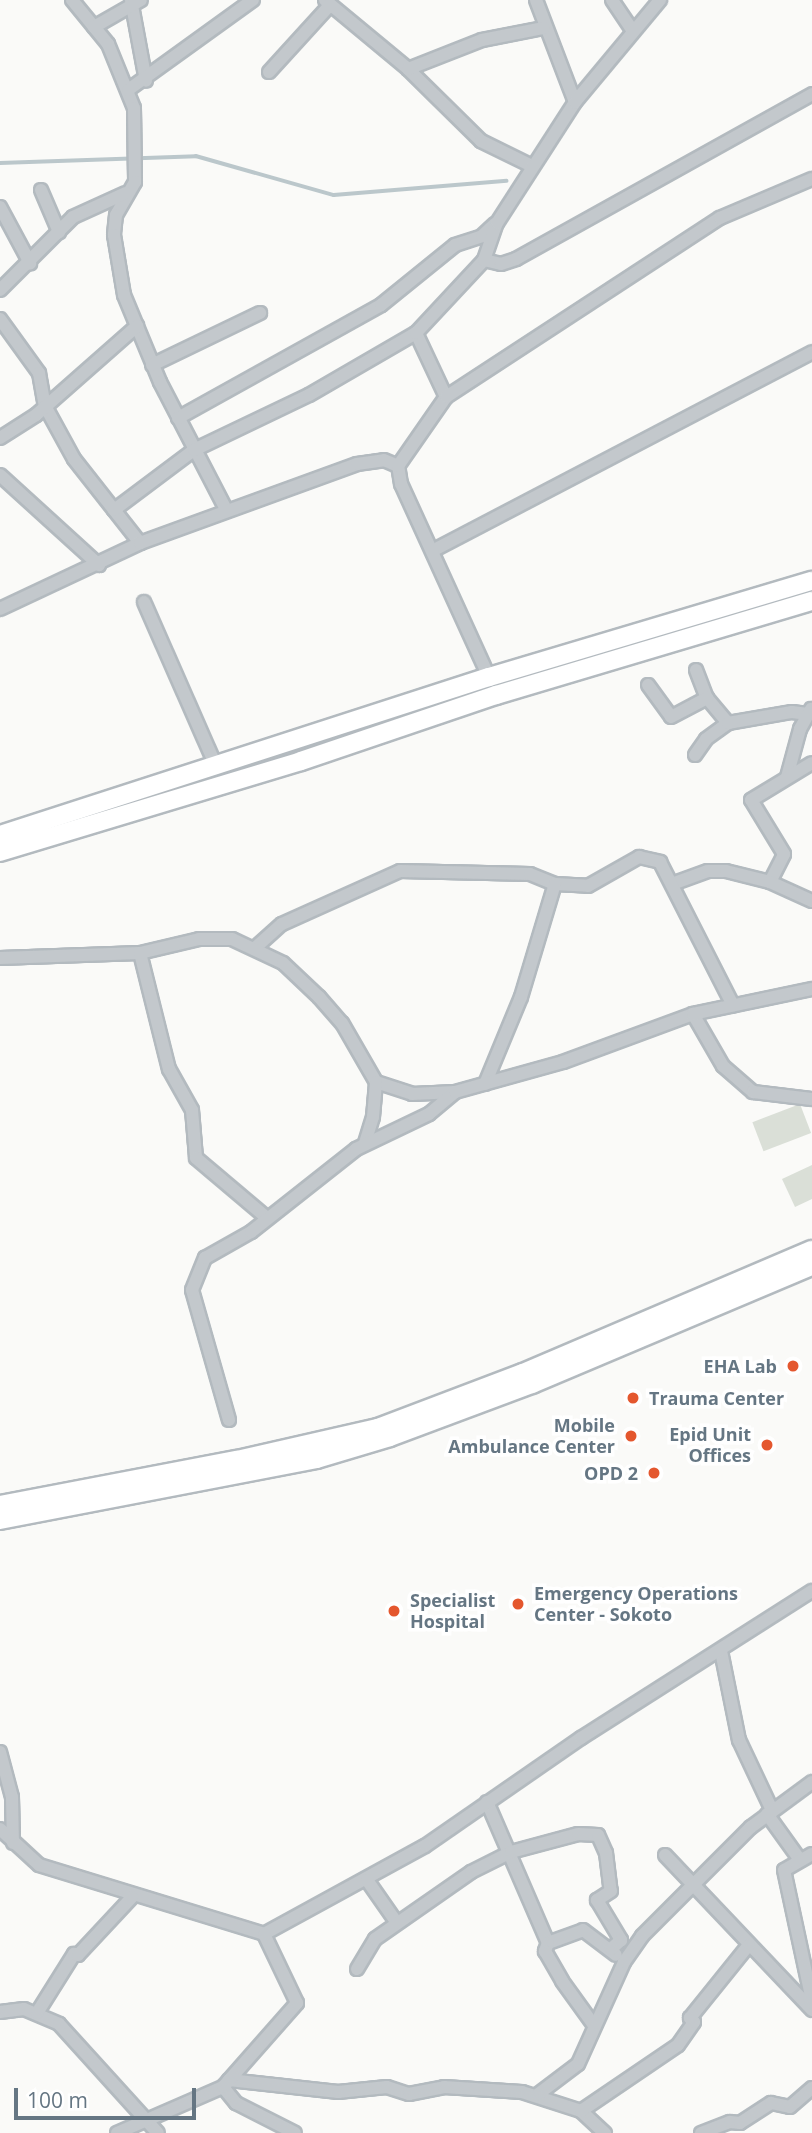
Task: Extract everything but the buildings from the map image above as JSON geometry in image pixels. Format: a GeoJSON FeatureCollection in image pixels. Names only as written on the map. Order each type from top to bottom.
{"type":"FeatureCollection","features":[{"type":"Feature","properties":{"kind":"main road"},"geometry":{"type":"LineString","coordinates":[[0,835],[217,768],[489,677],[812,581]]}},
{"type":"Feature","properties":{"kind":"main road"},"geometry":{"type":"LineString","coordinates":[[0,852],[301,761],[496,695],[812,601]]}},
{"type":"Feature","properties":{"kind":"main road"},"geometry":{"type":"LineString","coordinates":[[0,1505],[237,1460],[378,1428],[523,1373],[812,1250]]}},
{"type":"Feature","properties":{"kind":"main road"},"geometry":{"type":"LineString","coordinates":[[0,1520],[317,1459],[380,1440],[543,1379],[812,1266]]}},
{"type":"Feature","properties":{"kind":"street"},"geometry":{"type":"LineString","coordinates":[[72,0],[108,44],[134,108],[135,182],[126,193],[116,215],[116,254],[137,326],[152,365],[227,511]]}},
{"type":"Feature","properties":{"kind":"street"},"geometry":{"type":"LineString","coordinates":[[536,0],[544,28],[575,102]]}},
{"type":"Feature","properties":{"kind":"street"},"geometry":{"type":"LineString","coordinates":[[612,0],[632,30]]}},
{"type":"Feature","properties":{"kind":"street"},"geometry":{"type":"LineString","coordinates":[[114,510],[194,450],[309,395],[416,333],[484,260],[497,223],[575,102],[632,30],[660,0]]}},
{"type":"Feature","properties":{"kind":"street"},"geometry":{"type":"LineString","coordinates":[[94,27],[134,1],[146,81]]}},
{"type":"Feature","properties":{"kind":"street"},"geometry":{"type":"LineString","coordinates":[[128,90],[146,81],[250,1]]}},
{"type":"Feature","properties":{"kind":"street"},"geometry":{"type":"LineString","coordinates":[[270,72],[327,3],[408,69],[481,141],[532,166]]}},
{"type":"Feature","properties":{"kind":"street"},"geometry":{"type":"LineString","coordinates":[[408,69],[482,40],[544,28]]}},
{"type":"Feature","properties":{"kind":"street"},"geometry":{"type":"LineString","coordinates":[[484,260],[501,264],[516,259],[812,94]]}},
{"type":"Feature","properties":{"kind":"street"},"geometry":{"type":"LineString","coordinates":[[489,677],[434,550],[401,484],[398,466],[446,397],[720,218],[812,178]]}},
{"type":"Feature","properties":{"kind":"street"},"geometry":{"type":"LineString","coordinates":[[41,190],[59,232]]}},
{"type":"Feature","properties":{"kind":"street"},"geometry":{"type":"LineString","coordinates":[[0,290],[84,210],[126,193]]}},
{"type":"Feature","properties":{"kind":"street"},"geometry":{"type":"LineString","coordinates":[[0,207],[30,262]]}},
{"type":"Feature","properties":{"kind":"street"},"geometry":{"type":"LineString","coordinates":[[178,418],[381,305],[455,244],[482,236],[497,223]]}},
{"type":"Feature","properties":{"kind":"street"},"geometry":{"type":"LineString","coordinates":[[152,365],[260,313]]}},
{"type":"Feature","properties":{"kind":"street"},"geometry":{"type":"LineString","coordinates":[[0,319],[39,373],[45,406],[74,459],[140,543]]}},
{"type":"Feature","properties":{"kind":"street"},"geometry":{"type":"LineString","coordinates":[[0,438],[45,406],[137,326]]}},
{"type":"Feature","properties":{"kind":"street"},"geometry":{"type":"LineString","coordinates":[[416,333],[446,397]]}},
{"type":"Feature","properties":{"kind":"street"},"geometry":{"type":"LineString","coordinates":[[434,550],[812,352]]}},
{"type":"Feature","properties":{"kind":"street"},"geometry":{"type":"LineString","coordinates":[[0,609],[99,565],[140,543],[357,464],[384,460],[398,466]]}},
{"type":"Feature","properties":{"kind":"street"},"geometry":{"type":"LineString","coordinates":[[0,475],[99,565]]}},
{"type":"Feature","properties":{"kind":"street"},"geometry":{"type":"LineString","coordinates":[[144,602],[217,768]]}},
{"type":"Feature","properties":{"kind":"street"},"geometry":{"type":"LineString","coordinates":[[696,670],[706,698],[728,723]]}},
{"type":"Feature","properties":{"kind":"street"},"geometry":{"type":"LineString","coordinates":[[648,685],[671,717],[706,698]]}},
{"type":"Feature","properties":{"kind":"street"},"geometry":{"type":"LineString","coordinates":[[695,755],[706,739],[728,723],[810,710],[787,777]]}},
{"type":"Feature","properties":{"kind":"street"},"geometry":{"type":"LineString","coordinates":[[770,882],[784,854],[751,800],[812,763]]}},
{"type":"Feature","properties":{"kind":"street"},"geometry":{"type":"LineString","coordinates":[[255,948],[282,924],[400,871],[530,874],[555,884],[588,886],[639,857],[660,862],[733,1005]]}},
{"type":"Feature","properties":{"kind":"street"},"geometry":{"type":"LineString","coordinates":[[671,884],[719,870],[770,882],[812,901]]}},
{"type":"Feature","properties":{"kind":"street"},"geometry":{"type":"LineString","coordinates":[[485,1084],[522,997],[555,884]]}},
{"type":"Feature","properties":{"kind":"street"},"geometry":{"type":"LineString","coordinates":[[0,958],[141,953],[200,939],[232,939],[255,948],[283,963],[319,997],[342,1023],[376,1082],[373,1117],[365,1143]]}},
{"type":"Feature","properties":{"kind":"street"},"geometry":{"type":"LineString","coordinates":[[141,953],[169,1069],[192,1110],[196,1158],[267,1218]]}},
{"type":"Feature","properties":{"kind":"street"},"geometry":{"type":"LineString","coordinates":[[376,1082],[412,1094],[454,1092],[563,1062],[693,1014],[812,989]]}},
{"type":"Feature","properties":{"kind":"street"},"geometry":{"type":"LineString","coordinates":[[693,1014],[723,1066],[753,1092],[812,1099]]}},
{"type":"Feature","properties":{"kind":"street"},"geometry":{"type":"LineString","coordinates":[[229,1420],[192,1290],[194,1279],[205,1258],[267,1218],[365,1143],[429,1114],[454,1092]]}},
{"type":"Feature","properties":{"kind":"street"},"geometry":{"type":"LineString","coordinates":[[0,1829],[39,1865],[132,1897],[264,1934],[367,1880],[812,1591]]}},
{"type":"Feature","properties":{"kind":"street"},"geometry":{"type":"LineString","coordinates":[[721,1651],[739,1740],[770,1812],[800,1860]]}},
{"type":"Feature","properties":{"kind":"street"},"geometry":{"type":"LineString","coordinates":[[0,1752],[12,1797],[13,1843]]}},
{"type":"Feature","properties":{"kind":"street"},"geometry":{"type":"LineString","coordinates":[[537,2095],[578,2064],[593,2024],[624,1962],[642,1936],[770,1812],[812,1782]]}},
{"type":"Feature","properties":{"kind":"street"},"geometry":{"type":"LineString","coordinates":[[486,1802],[511,1852],[548,1943],[545,1951],[562,1981],[593,2024]]}},
{"type":"Feature","properties":{"kind":"street"},"geometry":{"type":"LineString","coordinates":[[357,1969],[375,1939],[471,1872],[511,1852],[578,1834],[598,1835],[611,1881],[611,1891],[597,1899],[621,1940],[611,1949]]}},
{"type":"Feature","properties":{"kind":"street"},"geometry":{"type":"LineString","coordinates":[[812,1854],[784,1870],[810,1975],[812,2001]]}},
{"type":"Feature","properties":{"kind":"street"},"geometry":{"type":"LineString","coordinates":[[665,1855],[812,2010]]}},
{"type":"Feature","properties":{"kind":"street"},"geometry":{"type":"LineString","coordinates":[[367,1880],[397,1923]]}},
{"type":"Feature","properties":{"kind":"street"},"geometry":{"type":"LineString","coordinates":[[37,2013],[74,1954],[78,1955],[132,1897]]}},
{"type":"Feature","properties":{"kind":"street"},"geometry":{"type":"LineString","coordinates":[[548,1943],[583,1930],[611,1949],[624,1962]]}},
{"type":"Feature","properties":{"kind":"street"},"geometry":{"type":"LineString","coordinates":[[117,2133],[226,2084],[297,2003],[264,1934]]}},
{"type":"Feature","properties":{"kind":"street"},"geometry":{"type":"LineString","coordinates":[[581,2111],[678,2045],[694,2022],[690,2018],[749,1945]]}},
{"type":"Feature","properties":{"kind":"street"},"geometry":{"type":"LineString","coordinates":[[0,2011],[37,2013],[59,2024],[148,2118],[158,2133]]}},
{"type":"Feature","properties":{"kind":"street"},"geometry":{"type":"LineString","coordinates":[[226,2084],[338,2092],[387,2087],[418,2093],[444,2087],[537,2095],[581,2111],[605,2133]]}},
{"type":"Feature","properties":{"kind":"street"},"geometry":{"type":"LineString","coordinates":[[226,2084],[236,2103],[295,2133]]}},
{"type":"Feature","properties":{"kind":"street"},"geometry":{"type":"LineString","coordinates":[[701,2133],[730,2122],[740,2123],[771,2103],[790,2107],[812,2088]]}},
{"type":"Feature","properties":{"kind":"shaded area"},"geometry":{"type":"Polygon","coordinates":[[[800,1104],[811,1133],[763,1151],[752,1122],[800,1104]]]}},
{"type":"Feature","properties":{"kind":"shaded area"},"geometry":{"type":"Polygon","coordinates":[[[812,1165],[812,1199],[795,1207],[782,1179],[812,1165]]]}},
{"type":"Feature","properties":{"kind":"waterway"},"geometry":{"type":"LineString","coordinates":[[0,163],[196,156],[334,195],[506,181]]}},
{"type":"Feature","properties":{"kind":"place","name":"EHA Lab"},"geometry":{"type":"Point","coordinates":[793,1366]}},
{"type":"Feature","properties":{"kind":"place","name":"Trauma Center"},"geometry":{"type":"Point","coordinates":[633,1398]}},
{"type":"Feature","properties":{"kind":"place","name":"Mobile Ambulance Center"},"geometry":{"type":"Point","coordinates":[631,1436]}},
{"type":"Feature","properties":{"kind":"place","name":"Epid Unit Offices"},"geometry":{"type":"Point","coordinates":[767,1445]}},
{"type":"Feature","properties":{"kind":"place","name":"OPD 2"},"geometry":{"type":"Point","coordinates":[654,1473]}},
{"type":"Feature","properties":{"kind":"place","name":"Emergency Operations Center - Sokoto"},"geometry":{"type":"Point","coordinates":[518,1604]}},
{"type":"Feature","properties":{"kind":"place","name":"Specialist Hospital"},"geometry":{"type":"Point","coordinates":[394,1611]}}]}
